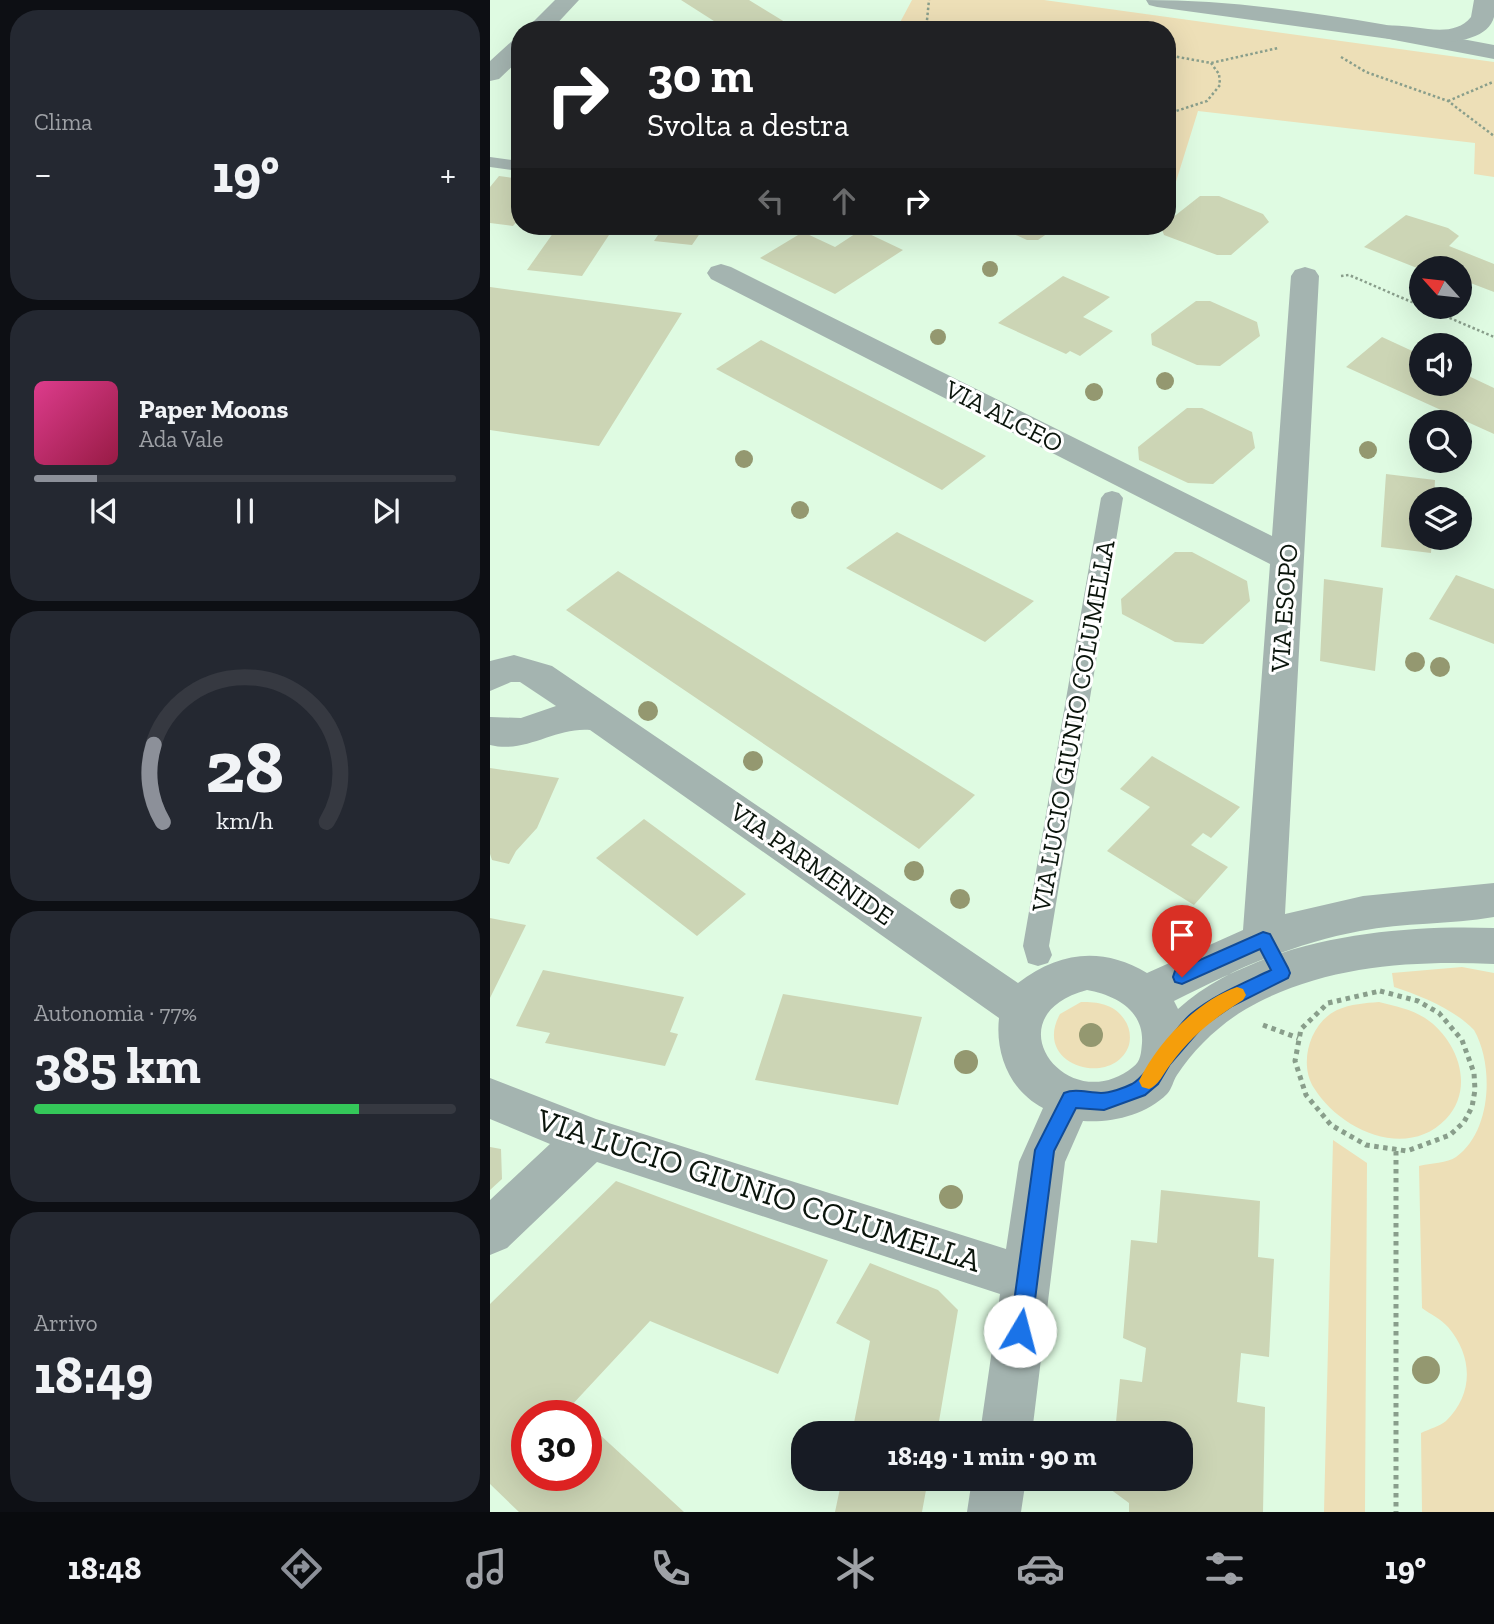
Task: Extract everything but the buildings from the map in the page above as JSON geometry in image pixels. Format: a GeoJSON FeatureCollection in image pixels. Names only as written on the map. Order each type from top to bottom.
{"type":"FeatureCollection","features":[{"type":"Feature","properties":{"kind":"street"},"geometry":{"type":"LineString","coordinates":[[546,21],[568,0]]}},
{"type":"Feature","properties":{"kind":"street"},"geometry":{"type":"LineString","coordinates":[[1157,0],[1434,36],[1460,33],[1478,24],[1488,11]]}},
{"type":"Feature","properties":{"kind":"street"},"geometry":{"type":"LineString","coordinates":[[1389,32],[1494,52]]}},
{"type":"Feature","properties":{"kind":"street"},"geometry":{"type":"LineString","coordinates":[[490,75],[511,55]]}},
{"type":"Feature","properties":{"kind":"street","name":"VIA ALCEO"},"geometry":{"type":"LineString","coordinates":[[721,273],[1287,558]]}},
{"type":"Feature","properties":{"kind":"street","name":"VIA ESOPO"},"geometry":{"type":"LineString","coordinates":[[1272,956],[1287,558],[1305,276]]}},
{"type":"Feature","properties":{"kind":"street","name":"VIA PARMENIDE"},"geometry":{"type":"LineString","coordinates":[[490,678],[496,672],[516,667],[539,675],[1023,1011]]}},
{"type":"Feature","properties":{"kind":"street"},"geometry":{"type":"LineString","coordinates":[[490,731],[500,734],[519,733],[573,715],[603,717]]}},
{"type":"Feature","properties":{"kind":"street"},"geometry":{"type":"LineString","coordinates":[[1164,1058],[1166,1040],[1158,1009],[1146,994],[1114,976],[1096,972],[1064,976],[1038,989],[1023,1011],[1018,1032],[1021,1056],[1041,1084],[1071,1099],[1104,1102],[1131,1094],[1152,1078],[1164,1058],[1206,1013],[1272,956],[1332,918],[1494,900]]}},
{"type":"Feature","properties":{"kind":"street"},"geometry":{"type":"LineString","coordinates":[[1146,994],[1272,956],[1424,944],[1494,946]]}},
{"type":"Feature","properties":{"kind":"street","name":"VIA LUCIO GIUNIO COLUMELLA"},"geometry":{"type":"LineString","coordinates":[[490,1098],[591,1139],[1028,1280]]}},
{"type":"Feature","properties":{"kind":"street"},"geometry":{"type":"LineString","coordinates":[[1008,1421],[1045,1150],[1071,1099]]}},
{"type":"Feature","properties":{"kind":"street"},"geometry":{"type":"LineString","coordinates":[[490,1232],[561,1163],[591,1139]]}},
{"type":"Feature","properties":{"kind":"street"},"geometry":{"type":"LineString","coordinates":[[994,1512],[997,1491]]}},
{"type":"Feature","properties":{"kind":"lane"},"geometry":{"type":"LineString","coordinates":[[490,162],[511,165]]}},
{"type":"Feature","properties":{"kind":"lane","name":"VIA LUCIO GIUNIO COLUMELLA"},"geometry":{"type":"LineString","coordinates":[[1038,955],[1036,946],[1112,498]]}},
{"type":"Feature","properties":{"kind":"path"},"geometry":{"type":"LineString","coordinates":[[927,21],[929,0]]}},
{"type":"Feature","properties":{"kind":"path"},"geometry":{"type":"LineString","coordinates":[[1176,57],[1211,63],[1287,46]]}},
{"type":"Feature","properties":{"kind":"path"},"geometry":{"type":"LineString","coordinates":[[1334,53],[1366,72],[1448,101],[1494,136]]}},
{"type":"Feature","properties":{"kind":"path"},"geometry":{"type":"LineString","coordinates":[[1176,111],[1207,101],[1220,85],[1219,74],[1211,63]]}},
{"type":"Feature","properties":{"kind":"path"},"geometry":{"type":"LineString","coordinates":[[1448,101],[1494,82]]}},
{"type":"Feature","properties":{"kind":"path"},"geometry":{"type":"LineString","coordinates":[[1305,276],[1349,275],[1409,300]]}},
{"type":"Feature","properties":{"kind":"path"},"geometry":{"type":"LineString","coordinates":[[1452,319],[1494,337]]}},
{"type":"Feature","properties":{"kind":"path"},"geometry":{"type":"LineString","coordinates":[[1380,991],[1410,997],[1428,1007],[1460,1033],[1474,1059],[1478,1087],[1471,1112],[1453,1133],[1427,1147],[1396,1151],[1366,1145],[1338,1131],[1315,1111],[1300,1087],[1294,1062],[1297,1038],[1310,1017],[1328,1001],[1352,992],[1380,991]]}},
{"type":"Feature","properties":{"kind":"path"},"geometry":{"type":"LineString","coordinates":[[1251,1021],[1297,1038]]}},
{"type":"Feature","properties":{"kind":"path"},"geometry":{"type":"LineString","coordinates":[[1396,1151],[1396,1512]]}},
{"type":"Feature","properties":{"kind":"shaded area"},"geometry":{"type":"Polygon","coordinates":[[[912,0],[1044,0],[1494,62],[1494,177],[1474,174],[1475,143],[1198,111],[1176,182],[1176,21],[901,21],[912,0]]]}},
{"type":"Feature","properties":{"kind":"shaded area"},"geometry":{"type":"Polygon","coordinates":[[[1462,967],[1494,973],[1494,1512],[1422,1512],[1421,1433],[1444,1423],[1455,1410],[1462,1399],[1467,1375],[1466,1362],[1456,1338],[1445,1324],[1422,1308],[1419,1166],[1453,1159],[1468,1146],[1483,1115],[1487,1079],[1485,1061],[1474,1030],[1447,1010],[1394,987],[1392,973],[1462,967]]]}},
{"type":"Feature","properties":{"kind":"shaded area"},"geometry":{"type":"Polygon","coordinates":[[[1081,1002],[1110,1007],[1120,1014],[1128,1025],[1129,1045],[1121,1058],[1108,1066],[1078,1066],[1065,1058],[1056,1047],[1054,1032],[1060,1014],[1081,1002]]]}},
{"type":"Feature","properties":{"kind":"shaded area"},"geometry":{"type":"Polygon","coordinates":[[[1379,1002],[1409,1010],[1425,1018],[1446,1038],[1459,1064],[1460,1093],[1455,1106],[1446,1119],[1430,1131],[1412,1138],[1374,1135],[1356,1127],[1325,1103],[1309,1078],[1309,1044],[1320,1024],[1342,1008],[1379,1002]]]}},
{"type":"Feature","properties":{"kind":"shaded area"},"geometry":{"type":"Polygon","coordinates":[[[1333,1140],[1367,1163],[1365,1512],[1324,1512],[1333,1140]]]}},
{"type":"Feature","properties":{"kind":"slow traffic"},"geometry":{"type":"LineString","coordinates":[[1149,1081],[1164,1058],[1196,1021],[1237,995]]}},
{"type":"Feature","properties":{"kind":"route"},"geometry":{"type":"LineString","coordinates":[[1020,1331],[1045,1150],[1071,1099],[1104,1102],[1139,1090],[1157,1072],[1164,1058],[1196,1021],[1226,1000],[1281,973],[1263,939],[1182,977]]}}]}
